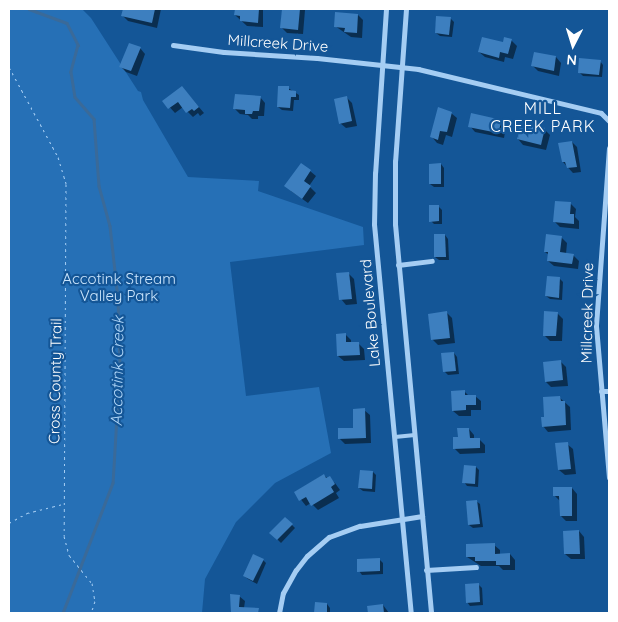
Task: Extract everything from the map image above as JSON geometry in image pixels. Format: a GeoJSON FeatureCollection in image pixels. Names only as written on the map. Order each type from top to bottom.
{"type":"FeatureCollection","features":[{"type":"Feature","properties":{"kind":"street","name":"Lake Boulevard"},"geometry":{"type":"LineString","coordinates":[[386,9],[375,173],[374,224],[411,613]]}},
{"type":"Feature","properties":{"kind":"street"},"geometry":{"type":"LineString","coordinates":[[406,9],[394,187],[398,266],[431,613]]}},
{"type":"Feature","properties":{"kind":"street","name":"Millcreek Drive"},"geometry":{"type":"LineString","coordinates":[[173,45],[224,52],[402,66]]}},
{"type":"Feature","properties":{"kind":"street"},"geometry":{"type":"LineString","coordinates":[[402,66],[606,113],[609,121]]}},
{"type":"Feature","properties":{"kind":"street","name":"Millcreek Drive"},"geometry":{"type":"LineString","coordinates":[[609,148],[596,303],[601,392],[609,477]]}},
{"type":"Feature","properties":{"kind":"street"},"geometry":{"type":"LineString","coordinates":[[398,266],[432,261]]}},
{"type":"Feature","properties":{"kind":"street"},"geometry":{"type":"LineString","coordinates":[[601,392],[609,391]]}},
{"type":"Feature","properties":{"kind":"street"},"geometry":{"type":"LineString","coordinates":[[279,613],[283,593],[288,583],[307,556],[320,543],[342,531],[422,516]]}},
{"type":"Feature","properties":{"kind":"street"},"geometry":{"type":"LineString","coordinates":[[426,570],[476,567]]}},
{"type":"Feature","properties":{"kind":"lane"},"geometry":{"type":"LineString","coordinates":[[395,437],[415,435]]}},
{"type":"Feature","properties":{"kind":"path","name":"Cross County Trail"},"geometry":{"type":"LineString","coordinates":[[9,67],[58,157],[66,184],[64,544],[71,558],[90,579],[95,595],[91,613]]}},
{"type":"Feature","properties":{"kind":"path"},"geometry":{"type":"LineString","coordinates":[[9,523],[27,513],[64,504]]}},
{"type":"Feature","properties":{"kind":"green space","name":"Accotink Stream Valley Park"},"geometry":{"type":"Polygon","coordinates":[[[9,9],[82,9],[91,18],[138,91],[141,92],[143,100],[188,177],[259,181],[258,191],[363,227],[364,245],[230,262],[246,396],[319,387],[331,453],[275,483],[236,522],[205,579],[202,613],[9,613],[9,9]]]}},
{"type":"Feature","properties":{"kind":"building"},"geometry":{"type":"Polygon","coordinates":[[[123,9],[155,9],[152,23],[121,16],[123,9]]]}},
{"type":"Feature","properties":{"kind":"building"},"geometry":{"type":"Polygon","coordinates":[[[235,9],[259,9],[258,23],[240,21],[240,16],[234,15],[235,9]]]}},
{"type":"Feature","properties":{"kind":"building"},"geometry":{"type":"Polygon","coordinates":[[[282,9],[300,9],[298,30],[280,28],[282,9]]]}},
{"type":"Feature","properties":{"kind":"building"},"geometry":{"type":"Polygon","coordinates":[[[335,12],[358,14],[357,33],[344,32],[345,28],[334,27],[335,12]]]}},
{"type":"Feature","properties":{"kind":"building"},"geometry":{"type":"Polygon","coordinates":[[[436,16],[451,17],[449,35],[435,33],[436,16]]]}},
{"type":"Feature","properties":{"kind":"building"},"geometry":{"type":"Polygon","coordinates":[[[482,37],[503,42],[504,37],[512,39],[508,54],[500,52],[499,58],[478,52],[482,37]]]}},
{"type":"Feature","properties":{"kind":"building"},"geometry":{"type":"Polygon","coordinates":[[[129,43],[141,47],[131,71],[119,67],[129,43]]]}},
{"type":"Feature","properties":{"kind":"building"},"geometry":{"type":"Polygon","coordinates":[[[534,52],[556,56],[554,71],[531,66],[534,52]]]}},
{"type":"Feature","properties":{"kind":"building"},"geometry":{"type":"Polygon","coordinates":[[[579,58],[601,60],[599,75],[578,73],[579,58]]]}},
{"type":"Feature","properties":{"kind":"building"},"geometry":{"type":"Polygon","coordinates":[[[182,86],[199,107],[194,111],[192,109],[186,113],[178,102],[168,109],[162,101],[182,86]]]}},
{"type":"Feature","properties":{"kind":"building"},"geometry":{"type":"Polygon","coordinates":[[[278,86],[289,86],[289,90],[296,91],[296,97],[291,97],[290,108],[277,107],[278,86]]]}},
{"type":"Feature","properties":{"kind":"building"},"geometry":{"type":"Polygon","coordinates":[[[235,94],[261,96],[259,111],[245,114],[245,110],[233,109],[235,94]]]}},
{"type":"Feature","properties":{"kind":"building"},"geometry":{"type":"Polygon","coordinates":[[[347,96],[352,121],[339,124],[334,99],[347,96]]]}},
{"type":"Feature","properties":{"kind":"building"},"geometry":{"type":"Polygon","coordinates":[[[438,107],[452,112],[447,132],[440,131],[438,140],[430,137],[438,107]]]}},
{"type":"Feature","properties":{"kind":"building"},"geometry":{"type":"Polygon","coordinates":[[[471,113],[502,120],[498,133],[468,127],[471,113]]]}},
{"type":"Feature","properties":{"kind":"building"},"geometry":{"type":"Polygon","coordinates":[[[521,122],[545,128],[541,145],[517,139],[521,122]]]}},
{"type":"Feature","properties":{"kind":"building"},"geometry":{"type":"Polygon","coordinates":[[[572,141],[577,167],[567,168],[565,162],[562,162],[558,143],[572,141]]]}},
{"type":"Feature","properties":{"kind":"building"},"geometry":{"type":"Polygon","coordinates":[[[301,163],[311,170],[304,181],[311,186],[302,199],[284,186],[301,163]]]}},
{"type":"Feature","properties":{"kind":"building"},"geometry":{"type":"Polygon","coordinates":[[[441,163],[441,184],[429,184],[429,164],[441,163]]]}},
{"type":"Feature","properties":{"kind":"building"},"geometry":{"type":"Polygon","coordinates":[[[555,201],[571,202],[570,214],[574,214],[574,224],[553,222],[555,201]]]}},
{"type":"Feature","properties":{"kind":"building"},"geometry":{"type":"Polygon","coordinates":[[[429,205],[439,205],[439,221],[429,222],[429,205]]]}},
{"type":"Feature","properties":{"kind":"building"},"geometry":{"type":"Polygon","coordinates":[[[434,234],[445,234],[446,257],[434,257],[434,234]]]}},
{"type":"Feature","properties":{"kind":"building"},"geometry":{"type":"Polygon","coordinates":[[[546,234],[562,236],[560,252],[574,254],[572,264],[547,261],[548,252],[544,252],[546,234]]]}},
{"type":"Feature","properties":{"kind":"building"},"geometry":{"type":"Polygon","coordinates":[[[349,272],[352,299],[339,300],[336,273],[349,272]]]}},
{"type":"Feature","properties":{"kind":"building"},"geometry":{"type":"Polygon","coordinates":[[[547,276],[560,277],[559,298],[545,296],[547,276]]]}},
{"type":"Feature","properties":{"kind":"building"},"geometry":{"type":"Polygon","coordinates":[[[447,311],[450,338],[431,340],[428,314],[447,311]]]}},
{"type":"Feature","properties":{"kind":"building"},"geometry":{"type":"Polygon","coordinates":[[[544,311],[558,312],[556,336],[543,336],[544,311]]]}},
{"type":"Feature","properties":{"kind":"building"},"geometry":{"type":"Polygon","coordinates":[[[346,333],[346,342],[359,342],[360,355],[337,356],[336,334],[346,333]]]}},
{"type":"Feature","properties":{"kind":"building"},"geometry":{"type":"Polygon","coordinates":[[[454,352],[456,371],[443,372],[441,353],[454,352]]]}},
{"type":"Feature","properties":{"kind":"building"},"geometry":{"type":"Polygon","coordinates":[[[561,360],[563,380],[545,382],[543,362],[561,360]]]}},
{"type":"Feature","properties":{"kind":"building"},"geometry":{"type":"Polygon","coordinates":[[[465,390],[465,395],[476,395],[476,405],[466,405],[466,410],[452,411],[451,391],[465,390]]]}},
{"type":"Feature","properties":{"kind":"building"},"geometry":{"type":"Polygon","coordinates":[[[560,396],[561,401],[565,401],[566,425],[542,427],[541,417],[544,417],[543,397],[560,396]]]}},
{"type":"Feature","properties":{"kind":"building"},"geometry":{"type":"Polygon","coordinates":[[[365,408],[366,438],[338,439],[338,428],[353,428],[353,409],[365,408]]]}},
{"type":"Feature","properties":{"kind":"building"},"geometry":{"type":"Polygon","coordinates":[[[457,428],[469,428],[470,438],[480,438],[480,448],[453,449],[453,437],[458,437],[457,428]]]}},
{"type":"Feature","properties":{"kind":"building"},"geometry":{"type":"Polygon","coordinates":[[[568,442],[571,469],[558,470],[555,443],[568,442]]]}},
{"type":"Feature","properties":{"kind":"building"},"geometry":{"type":"Polygon","coordinates":[[[464,465],[476,466],[475,484],[462,483],[464,465]]]}},
{"type":"Feature","properties":{"kind":"building"},"geometry":{"type":"Polygon","coordinates":[[[360,470],[373,471],[372,489],[358,488],[360,470]]]}},
{"type":"Feature","properties":{"kind":"building"},"geometry":{"type":"Polygon","coordinates":[[[324,474],[326,478],[330,476],[335,484],[331,487],[334,492],[311,506],[306,497],[299,501],[294,492],[324,474]]]}},
{"type":"Feature","properties":{"kind":"building"},"geometry":{"type":"Polygon","coordinates":[[[553,487],[572,487],[572,516],[560,516],[559,496],[553,496],[553,487]]]}},
{"type":"Feature","properties":{"kind":"building"},"geometry":{"type":"Polygon","coordinates":[[[477,500],[480,524],[468,525],[466,501],[477,500]]]}},
{"type":"Feature","properties":{"kind":"building"},"geometry":{"type":"Polygon","coordinates":[[[285,517],[293,524],[277,540],[269,533],[285,517]]]}},
{"type":"Feature","properties":{"kind":"building"},"geometry":{"type":"Polygon","coordinates":[[[579,530],[580,554],[564,554],[563,531],[579,530]]]}},
{"type":"Feature","properties":{"kind":"building"},"geometry":{"type":"Polygon","coordinates":[[[495,543],[495,554],[510,553],[510,565],[496,565],[496,561],[475,561],[475,557],[466,557],[466,544],[495,543]]]}},
{"type":"Feature","properties":{"kind":"building"},"geometry":{"type":"Polygon","coordinates":[[[253,554],[264,559],[253,581],[243,576],[253,554]]]}},
{"type":"Feature","properties":{"kind":"building"},"geometry":{"type":"Polygon","coordinates":[[[380,558],[380,571],[357,572],[357,559],[380,558]]]}},
{"type":"Feature","properties":{"kind":"building"},"geometry":{"type":"Polygon","coordinates":[[[479,583],[480,602],[466,603],[465,584],[479,583]]]}},
{"type":"Feature","properties":{"kind":"building"},"geometry":{"type":"Polygon","coordinates":[[[230,594],[240,595],[239,607],[259,608],[258,613],[231,613],[230,594]]]}},
{"type":"Feature","properties":{"kind":"building"},"geometry":{"type":"Polygon","coordinates":[[[315,602],[327,603],[327,613],[314,613],[315,602]]]}},
{"type":"Feature","properties":{"kind":"building"},"geometry":{"type":"Polygon","coordinates":[[[383,604],[384,613],[368,613],[367,606],[383,604]]]}},
{"type":"Feature","properties":{"kind":"waterway","name":"Accotink Creek"},"geometry":{"type":"LineString","coordinates":[[29,9],[67,23],[78,45],[71,72],[75,97],[94,119],[99,186],[110,226],[118,299],[120,366],[113,483],[63,613]]}},
{"type":"Feature","properties":{"kind":"district","name":"MILL CREEK PARK"},"geometry":{"type":"Point","coordinates":[543,117]}}]}
